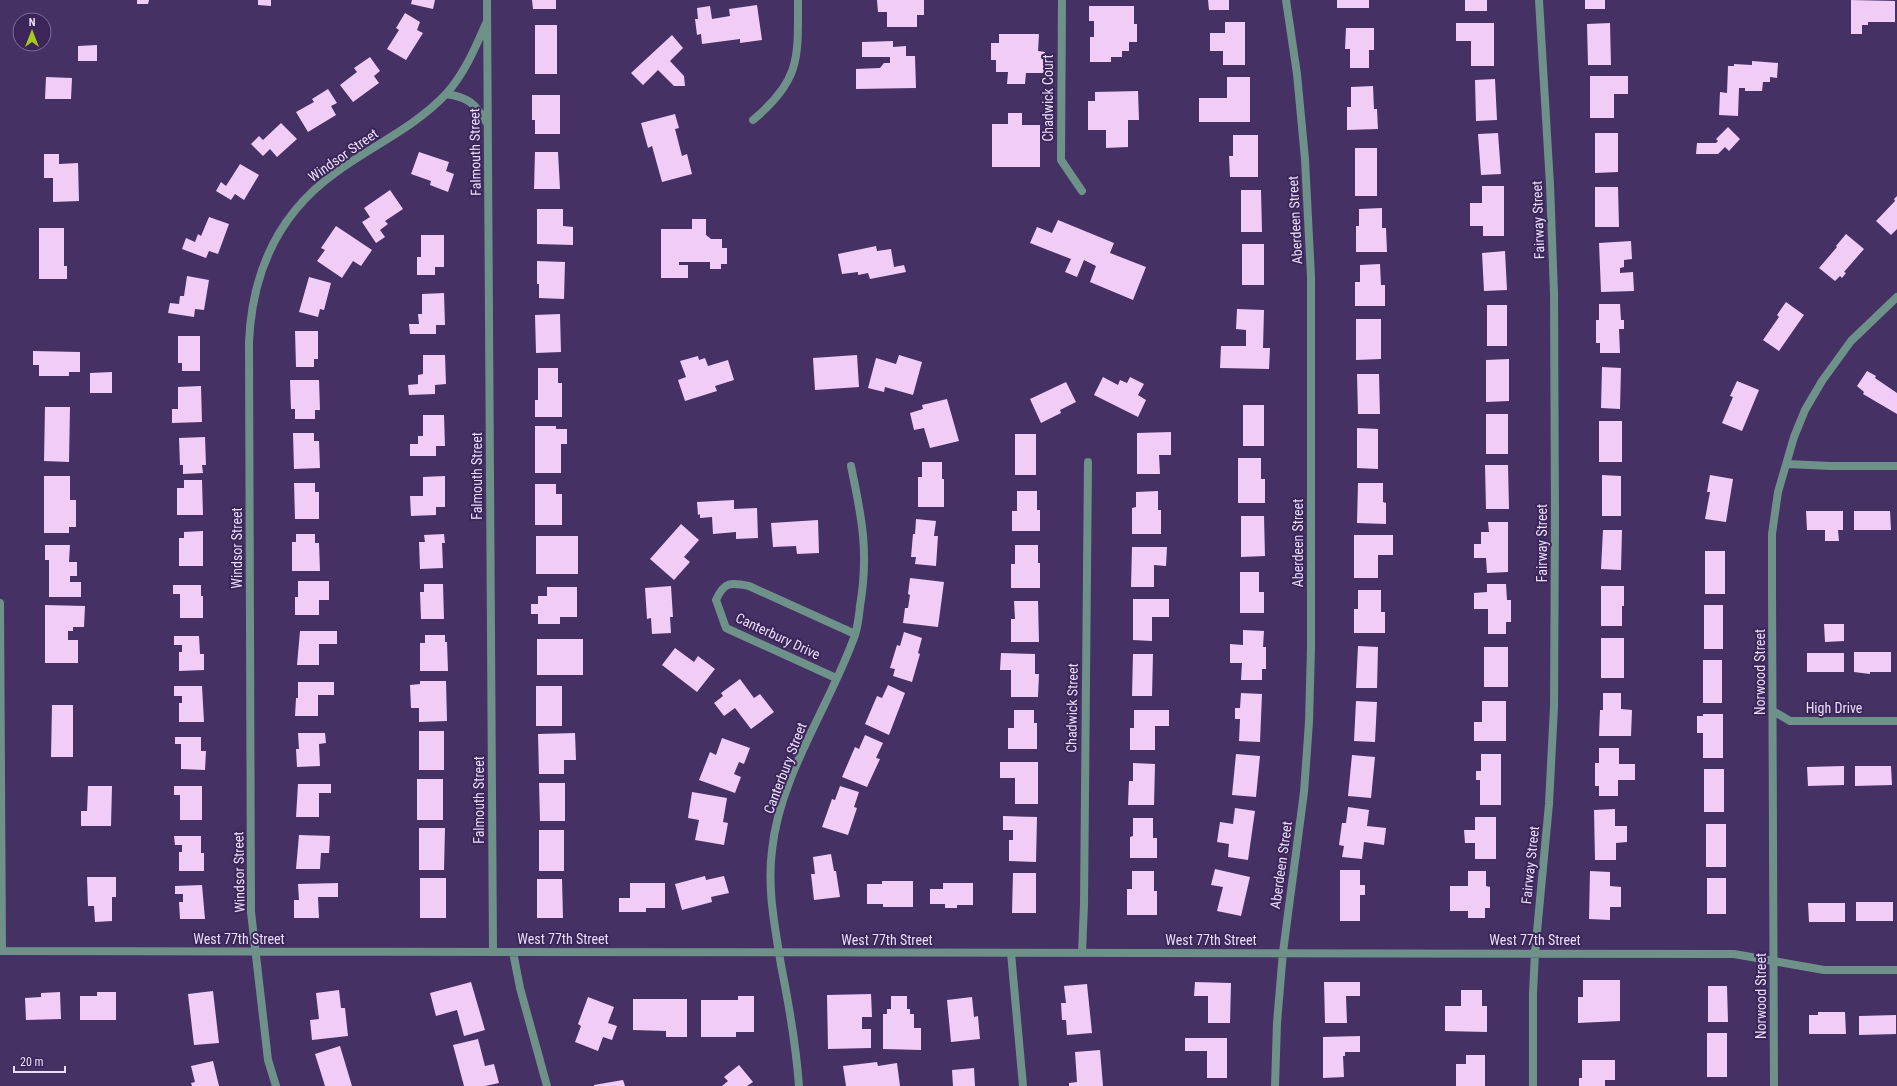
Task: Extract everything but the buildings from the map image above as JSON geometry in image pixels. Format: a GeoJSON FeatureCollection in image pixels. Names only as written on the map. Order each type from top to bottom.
{"type":"FeatureCollection","features":[{"type":"Feature","properties":{"kind":"street","name":"Falmouth Street"},"geometry":{"type":"LineString","coordinates":[[487,0],[493,952]]}},
{"type":"Feature","properties":{"kind":"street"},"geometry":{"type":"LineString","coordinates":[[753,120],[772,104],[782,91],[792,73],[798,50],[798,0]]}},
{"type":"Feature","properties":{"kind":"street","name":"Chadwick Court"},"geometry":{"type":"LineString","coordinates":[[1062,0],[1061,160],[1082,191]]}},
{"type":"Feature","properties":{"kind":"street","name":"Aberdeen Street"},"geometry":{"type":"LineString","coordinates":[[1275,1086],[1277,1023],[1283,952],[1304,792],[1309,722],[1311,648],[1311,277],[1305,159],[1297,74],[1286,0]]}},
{"type":"Feature","properties":{"kind":"street","name":"Fairway Street"},"geometry":{"type":"LineString","coordinates":[[1532,1086],[1535,953],[1549,804],[1554,707],[1554,293],[1550,185],[1539,0]]}},
{"type":"Feature","properties":{"kind":"street","name":"Windsor Street"},"geometry":{"type":"LineString","coordinates":[[276,1086],[268,1060],[252,912],[249,350],[250,318],[255,290],[267,255],[277,236],[290,217],[312,192],[335,173],[413,123],[446,94],[467,66],[487,21]]}},
{"type":"Feature","properties":{"kind":"street"},"geometry":{"type":"LineString","coordinates":[[446,94],[459,96],[472,102],[487,123]]}},
{"type":"Feature","properties":{"kind":"street","name":"Norwood Street"},"geometry":{"type":"LineString","coordinates":[[1774,1086],[1772,534],[1778,492],[1794,437],[1805,410],[1822,381],[1851,341],[1897,297]]}},
{"type":"Feature","properties":{"kind":"street","name":"Chadwick Street"},"geometry":{"type":"LineString","coordinates":[[1082,953],[1084,904],[1088,462]]}},
{"type":"Feature","properties":{"kind":"street"},"geometry":{"type":"LineString","coordinates":[[1787,464],[1897,466]]}},
{"type":"Feature","properties":{"kind":"street","name":"Canterbury Street"},"geometry":{"type":"LineString","coordinates":[[800,1086],[791,1019],[770,892],[772,850],[777,823],[790,781],[855,634],[863,589],[865,562],[864,534],[850,466]]}},
{"type":"Feature","properties":{"kind":"street","name":"Canterbury Drive"},"geometry":{"type":"LineString","coordinates":[[836,678],[726,628],[716,600],[721,589],[728,585],[735,583],[749,586],[855,634]]}},
{"type":"Feature","properties":{"kind":"street"},"geometry":{"type":"LineString","coordinates":[[0,603],[1,951]]}},
{"type":"Feature","properties":{"kind":"street","name":"High Drive"},"geometry":{"type":"LineString","coordinates":[[1773,711],[1790,721],[1897,721]]}},
{"type":"Feature","properties":{"kind":"street","name":"West 77th Street"},"geometry":{"type":"LineString","coordinates":[[1,951],[1011,953],[1283,952],[1734,954],[1824,970],[1897,970]]}},
{"type":"Feature","properties":{"kind":"street"},"geometry":{"type":"LineString","coordinates":[[513,952],[520,988],[547,1086]]}},
{"type":"Feature","properties":{"kind":"street"},"geometry":{"type":"LineString","coordinates":[[1011,953],[1023,1086]]}}]}
